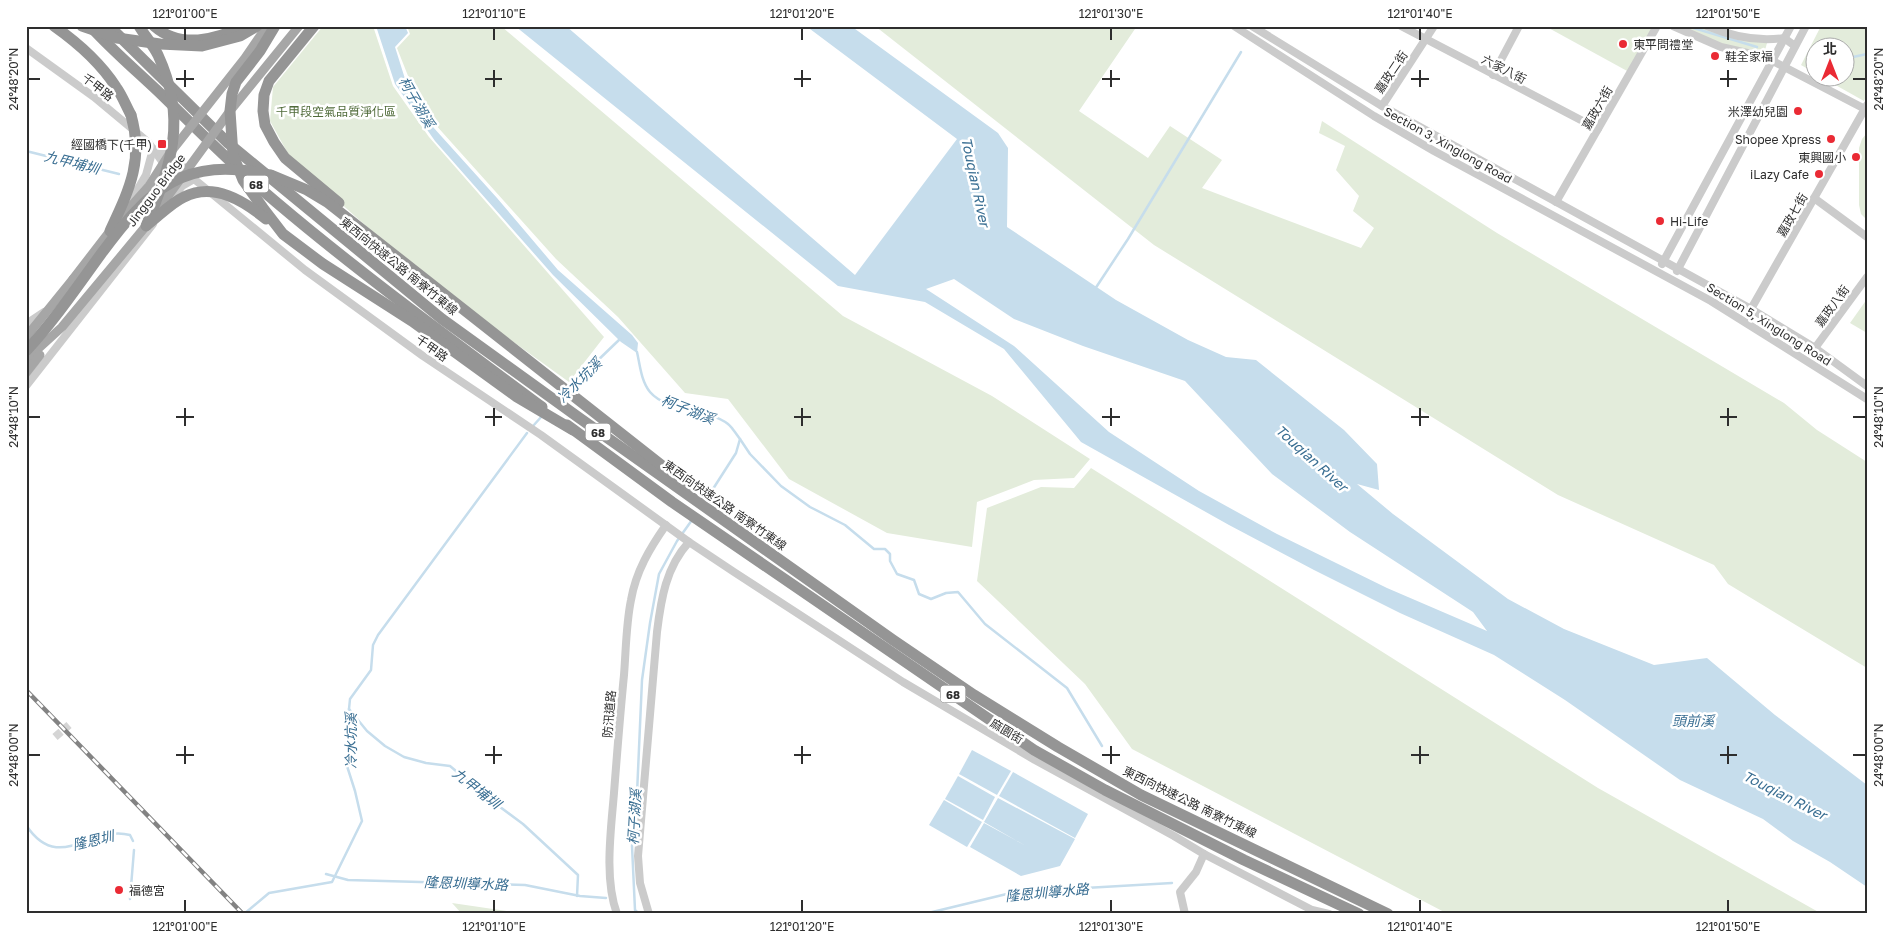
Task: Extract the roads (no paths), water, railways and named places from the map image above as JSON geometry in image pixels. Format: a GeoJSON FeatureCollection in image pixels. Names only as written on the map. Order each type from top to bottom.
{"type":"FeatureCollection","features":[{"type":"Feature","properties":{"kind":"highway"},"geometry":{"type":"LineString","coordinates":[[54,26],[78,44],[100,65],[117,87],[131,115],[135,129],[135,167],[129,188],[110,231]]}},
{"type":"Feature","properties":{"kind":"highway"},"geometry":{"type":"LineString","coordinates":[[82,26],[117,38],[160,44],[202,46],[240,36],[257,26]]}},
{"type":"Feature","properties":{"kind":"highway","name":"東西向快速公路 南寮竹東線"},"geometry":{"type":"LineString","coordinates":[[90,26],[119,57],[274,201],[439,323],[578,417],[756,544],[974,695],[1058,748],[1141,795],[1388,914]]}},
{"type":"Feature","properties":{"kind":"highway","name":"東西向快速公路 南寮竹東線"},"geometry":{"type":"LineString","coordinates":[[109,26],[228,143],[439,323],[572,430],[672,502],[1034,750],[1105,790],[1244,860],[1359,914]]}},
{"type":"Feature","properties":{"kind":"highway"},"geometry":{"type":"LineString","coordinates":[[139,26],[157,54],[168,79],[173,103],[175,136],[165,180],[146,226]]}},
{"type":"Feature","properties":{"kind":"highway"},"geometry":{"type":"LineString","coordinates":[[154,26],[170,36],[186,40],[203,40],[223,35],[244,26]]}},
{"type":"Feature","properties":{"kind":"highway"},"geometry":{"type":"LineString","coordinates":[[275,26],[260,51],[236,82],[230,111],[230,136],[233,155],[243,180],[284,234]]}},
{"type":"Feature","properties":{"kind":"highway"},"geometry":{"type":"LineString","coordinates":[[314,26],[269,81],[264,95],[263,111],[265,126],[285,158],[366,227],[391,252]]}},
{"type":"Feature","properties":{"kind":"highway"},"geometry":{"type":"LineString","coordinates":[[26,351],[52,320],[131,215],[166,185],[189,174],[232,168],[251,170],[288,181],[327,202],[711,505],[756,544]]}},
{"type":"Feature","properties":{"kind":"highway"},"geometry":{"type":"LineString","coordinates":[[146,226],[185,196],[201,192],[219,193],[234,197],[250,206],[323,264],[412,321],[517,397],[572,430]]}},
{"type":"Feature","properties":{"kind":"main road","name":"Jingguo Bridge"},"geometry":{"type":"LineString","coordinates":[[26,337],[148,186],[170,154],[246,58],[267,26]]}},
{"type":"Feature","properties":{"kind":"main road","name":"Jingguo Bridge"},"geometry":{"type":"LineString","coordinates":[[26,362],[62,327],[146,226],[230,111],[299,26]]}},
{"type":"Feature","properties":{"kind":"main road"},"geometry":{"type":"LineString","coordinates":[[27,324],[74,279]]}},
{"type":"Feature","properties":{"kind":"main road"},"geometry":{"type":"LineString","coordinates":[[31,373],[62,327]]}},
{"type":"Feature","properties":{"kind":"street","name":"Section 3, Xinglong Road"},"geometry":{"type":"LineString","coordinates":[[1252,26],[1382,106],[1664,261]]}},
{"type":"Feature","properties":{"kind":"street","name":"六家八街"},"geometry":{"type":"LineString","coordinates":[[1401,26],[1426,41],[1598,129]]}},
{"type":"Feature","properties":{"kind":"street","name":"嘉政二街"},"geometry":{"type":"LineString","coordinates":[[1382,106],[1434,26]]}},
{"type":"Feature","properties":{"kind":"street"},"geometry":{"type":"LineString","coordinates":[[1493,75],[1519,26]]}},
{"type":"Feature","properties":{"kind":"street","name":"嘉政六街"},"geometry":{"type":"LineString","coordinates":[[1556,202],[1657,26]]}},
{"type":"Feature","properties":{"kind":"street"},"geometry":{"type":"LineString","coordinates":[[1673,26],[1721,47],[1765,57],[1866,107]]}},
{"type":"Feature","properties":{"kind":"street"},"geometry":{"type":"LineString","coordinates":[[1707,26],[1752,38],[1773,40],[1784,38],[1795,46]]}},
{"type":"Feature","properties":{"kind":"street"},"geometry":{"type":"LineString","coordinates":[[1657,272],[1791,26]]}},
{"type":"Feature","properties":{"kind":"street"},"geometry":{"type":"LineString","coordinates":[[1672,280],[1806,26]]}},
{"type":"Feature","properties":{"kind":"street","name":"Section 3, Xinglong Road"},"geometry":{"type":"LineString","coordinates":[[1240,28],[1374,116],[1434,151],[1657,272]]}},
{"type":"Feature","properties":{"kind":"street","name":"千甲路"},"geometry":{"type":"LineString","coordinates":[[26,48],[94,97],[148,142],[153,149],[166,153],[186,168],[194,179],[305,270],[423,356],[541,435],[689,542]]}},
{"type":"Feature","properties":{"kind":"street","name":"嘉政七街"},"geometry":{"type":"LineString","coordinates":[[1751,309],[1866,107]]}},
{"type":"Feature","properties":{"kind":"street"},"geometry":{"type":"LineString","coordinates":[[27,324],[59,303],[96,255],[146,175],[153,149]]}},
{"type":"Feature","properties":{"kind":"street"},"geometry":{"type":"LineString","coordinates":[[26,378],[42,366],[182,186],[194,179]]}},
{"type":"Feature","properties":{"kind":"street"},"geometry":{"type":"LineString","coordinates":[[138,189],[142,198],[156,207],[166,206]]}},
{"type":"Feature","properties":{"kind":"street"},"geometry":{"type":"LineString","coordinates":[[138,189],[148,189],[162,197],[166,206]]}},
{"type":"Feature","properties":{"kind":"street"},"geometry":{"type":"LineString","coordinates":[[1814,198],[1867,237]]}},
{"type":"Feature","properties":{"kind":"street","name":"Section 5, Xinglong Road"},"geometry":{"type":"LineString","coordinates":[[1664,261],[1751,309],[1815,348],[1865,382]]}},
{"type":"Feature","properties":{"kind":"street","name":"Section 5, Xinglong Road"},"geometry":{"type":"LineString","coordinates":[[1657,272],[1711,301],[1867,399]]}},
{"type":"Feature","properties":{"kind":"street","name":"嘉政八街"},"geometry":{"type":"LineString","coordinates":[[1815,348],[1867,277]]}},
{"type":"Feature","properties":{"kind":"street"},"geometry":{"type":"LineString","coordinates":[[27,324],[44,329],[56,348]]}},
{"type":"Feature","properties":{"kind":"street"},"geometry":{"type":"LineString","coordinates":[[26,356],[42,366]]}},
{"type":"Feature","properties":{"kind":"street"},"geometry":{"type":"LineString","coordinates":[[26,386],[31,373]]}},
{"type":"Feature","properties":{"kind":"street"},"geometry":{"type":"LineString","coordinates":[[1855,391],[1865,382]]}},
{"type":"Feature","properties":{"kind":"street","name":"防汛道路"},"geometry":{"type":"LineString","coordinates":[[617,914],[610,880],[610,856],[620,713],[631,600],[638,571],[666,524]]}},
{"type":"Feature","properties":{"kind":"street"},"geometry":{"type":"LineString","coordinates":[[649,913],[640,883],[638,856],[657,632],[660,605],[667,577],[678,553],[689,542]]}},
{"type":"Feature","properties":{"kind":"street","name":"麻園街"},"geometry":{"type":"LineString","coordinates":[[689,542],[903,682],[1035,760],[1204,854],[1312,910],[1329,914]]}},
{"type":"Feature","properties":{"kind":"street"},"geometry":{"type":"LineString","coordinates":[[1185,914],[1180,892],[1196,872],[1204,854]]}},
{"type":"Feature","properties":{"kind":"water"},"geometry":{"type":"Polygon","coordinates":[[[376,26],[405,26],[408,33],[395,47],[406,82],[433,127],[558,270],[632,335],[638,343],[637,353],[621,342],[553,275],[435,141],[395,84],[376,26]]]}},
{"type":"Feature","properties":{"kind":"water","name":"頭前溪"},"geometry":{"type":"Polygon","coordinates":[[[515,26],[566,26],[855,275],[957,139],[806,26],[851,26],[998,133],[1008,148],[1007,227],[1116,300],[1188,340],[1226,357],[1256,360],[1344,430],[1377,464],[1379,490],[1357,484],[1393,514],[1508,599],[1564,629],[1654,665],[1707,658],[1775,715],[1867,785],[1867,887],[1830,862],[1793,841],[1763,819],[1680,780],[1565,700],[1494,655],[1400,613],[1314,570],[1081,442],[1004,349],[925,302],[838,286],[515,26]],[[954,279],[926,289],[1014,346],[1109,432],[1199,491],[1277,534],[1387,588],[1487,631],[1473,612],[1350,532],[1272,474],[1185,381],[1083,346],[1014,319],[954,279]]]}},
{"type":"Feature","properties":{"kind":"water"},"geometry":{"type":"Polygon","coordinates":[[[972,750],[1011,771],[997,795],[959,774],[972,750]]]}},
{"type":"Feature","properties":{"kind":"water"},"geometry":{"type":"Polygon","coordinates":[[[1013,772],[1088,814],[1075,838],[999,796],[1013,772]]]}},
{"type":"Feature","properties":{"kind":"water"},"geometry":{"type":"Polygon","coordinates":[[[958,776],[995,797],[983,820],[945,799],[958,776]]]}},
{"type":"Feature","properties":{"kind":"water"},"geometry":{"type":"Polygon","coordinates":[[[998,798],[1075,839],[1060,866],[1021,876],[970,847],[984,823],[1026,846],[984,822],[998,798]]]}},
{"type":"Feature","properties":{"kind":"water"},"geometry":{"type":"Polygon","coordinates":[[[944,800],[982,822],[967,847],[929,825],[944,800]]]}},
{"type":"Feature","properties":{"kind":"waterway"},"geometry":{"type":"LineString","coordinates":[[1687,26],[1757,47]]}},
{"type":"Feature","properties":{"kind":"waterway"},"geometry":{"type":"LineString","coordinates":[[1095,289],[1128,239],[1241,52]]}},
{"type":"Feature","properties":{"kind":"waterway"},"geometry":{"type":"LineString","coordinates":[[1856,56],[1867,54]]}},
{"type":"Feature","properties":{"kind":"waterway","name":"九甲埔圳"},"geometry":{"type":"LineString","coordinates":[[26,151],[119,174]]}},
{"type":"Feature","properties":{"kind":"waterway","name":"冷水坑溪"},"geometry":{"type":"LineString","coordinates":[[568,389],[620,339]]}},
{"type":"Feature","properties":{"kind":"waterway","name":"柯子湖溪"},"geometry":{"type":"LineString","coordinates":[[637,352],[645,383],[650,392],[657,398],[677,407],[719,419],[729,425],[740,439],[736,453],[704,503]]}},
{"type":"Feature","properties":{"kind":"waterway","name":"冷水坑溪"},"geometry":{"type":"LineString","coordinates":[[533,426],[542,416]]}},
{"type":"Feature","properties":{"kind":"waterway","name":"冷水坑溪"},"geometry":{"type":"LineString","coordinates":[[244,914],[269,893],[332,882],[362,821],[347,766],[348,719],[350,699],[371,670],[373,645],[378,635],[527,433]]}},
{"type":"Feature","properties":{"kind":"waterway"},"geometry":{"type":"LineString","coordinates":[[740,439],[750,454],[781,486],[810,507],[845,525],[874,549],[885,549],[890,554],[890,561],[897,574],[914,580],[919,594],[931,599],[946,593],[958,592],[985,624],[1067,688],[1102,746]]}},
{"type":"Feature","properties":{"kind":"waterway","name":"柯子湖溪"},"geometry":{"type":"LineString","coordinates":[[639,914],[635,910],[632,846],[637,794],[642,680],[659,574],[677,541],[692,520]]}},
{"type":"Feature","properties":{"kind":"waterway","name":"九甲埔圳"},"geometry":{"type":"LineString","coordinates":[[349,709],[367,731],[385,746],[404,757],[426,763],[450,766],[523,824],[578,875],[577,896]]}},
{"type":"Feature","properties":{"kind":"waterway","name":"隆恩圳"},"geometry":{"type":"LineString","coordinates":[[26,825],[38,839],[51,846],[76,845],[116,833],[130,835],[133,841]]}},
{"type":"Feature","properties":{"kind":"waterway","name":"隆恩圳"},"geometry":{"type":"LineString","coordinates":[[130,899],[134,850]]}},
{"type":"Feature","properties":{"kind":"waterway","name":"隆恩圳導水路"},"geometry":{"type":"LineString","coordinates":[[326,874],[348,880],[525,885],[580,896],[606,898]]}},
{"type":"Feature","properties":{"kind":"waterway","name":"隆恩圳導水路"},"geometry":{"type":"LineString","coordinates":[[924,914],[1015,892],[1172,883]]}},
{"type":"Feature","properties":{"kind":"tunnel"},"geometry":{"type":"LineString","coordinates":[[55,737],[69,725]]}},
{"type":"Feature","properties":{"kind":"railway"},"geometry":{"type":"LineString","coordinates":[[26,690],[243,914]]}},
{"type":"Feature","properties":{"kind":"place","name":"東平問禮堂"},"geometry":{"type":"Point","coordinates":[1623,44]}},
{"type":"Feature","properties":{"kind":"place","name":"鞋全家福"},"geometry":{"type":"Point","coordinates":[1715,56]}},
{"type":"Feature","properties":{"kind":"place","name":"米澤幼兒園"},"geometry":{"type":"Point","coordinates":[1798,111]}},
{"type":"Feature","properties":{"kind":"place","name":"Shopee Xpress"},"geometry":{"type":"Point","coordinates":[1831,139]}},
{"type":"Feature","properties":{"kind":"place","name":"經國橋下(千甲)"},"geometry":{"type":"Point","coordinates":[162,144]}},
{"type":"Feature","properties":{"kind":"place","name":"東興國小"},"geometry":{"type":"Point","coordinates":[1856,157]}},
{"type":"Feature","properties":{"kind":"place","name":"iLazy Cafe"},"geometry":{"type":"Point","coordinates":[1819,174]}},
{"type":"Feature","properties":{"kind":"place","name":"Hi-Life"},"geometry":{"type":"Point","coordinates":[1660,221]}},
{"type":"Feature","properties":{"kind":"place","name":"福德宮"},"geometry":{"type":"Point","coordinates":[119,890]}},
{"type":"Feature","properties":{"kind":"park label","name":"千甲段空氣品質淨化區"},"geometry":{"type":"Point","coordinates":[336,111]}},
{"type":"Feature","properties":{"kind":"water label","name":"Touqian River"},"geometry":{"type":"Point","coordinates":[976,182]}},
{"type":"Feature","properties":{"kind":"water label","name":"Touqian River"},"geometry":{"type":"Point","coordinates":[1312,458]}},
{"type":"Feature","properties":{"kind":"water label","name":"Touqian River"},"geometry":{"type":"Point","coordinates":[1785,795]}}]}
